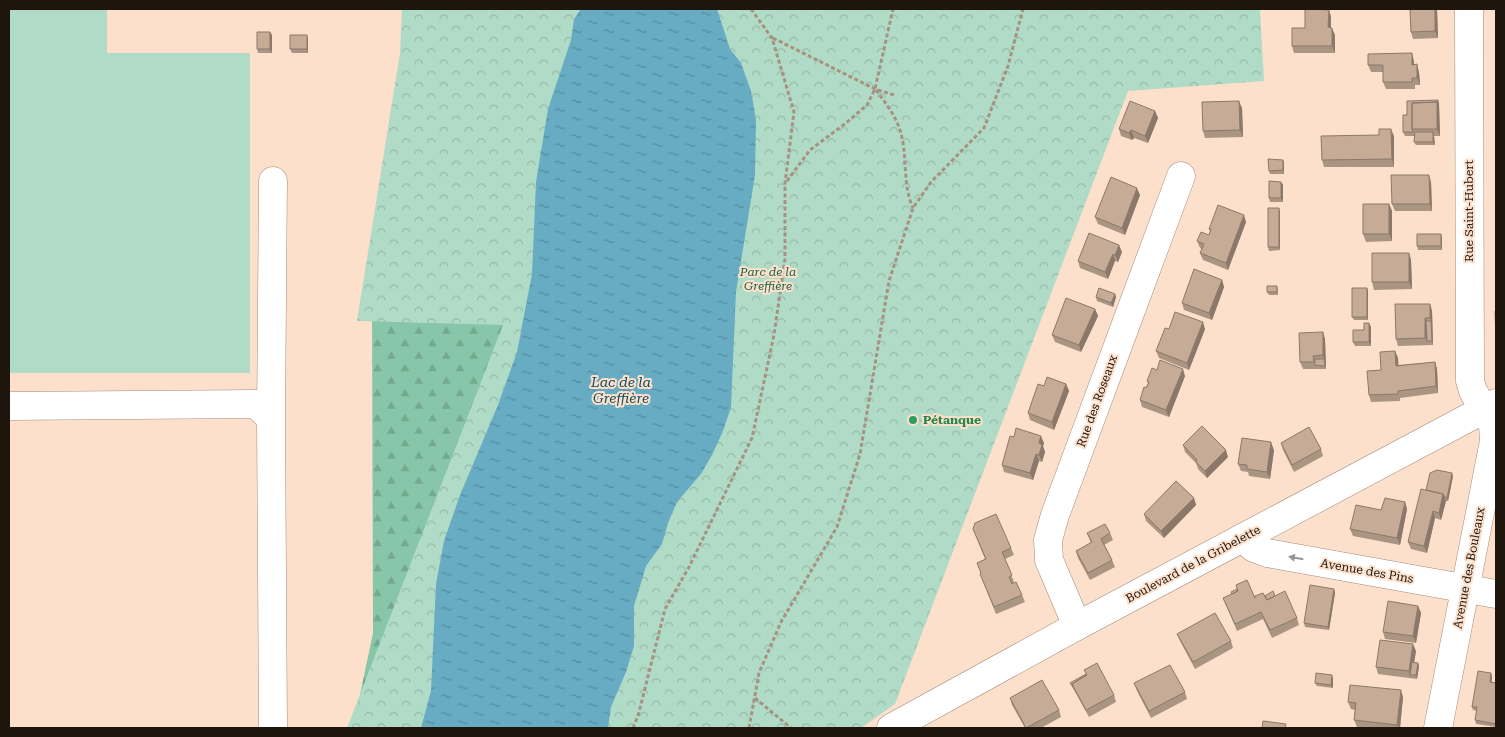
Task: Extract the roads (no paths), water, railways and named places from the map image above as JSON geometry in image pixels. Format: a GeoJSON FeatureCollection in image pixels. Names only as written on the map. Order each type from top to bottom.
{"type":"FeatureCollection","features":[{"type":"Feature","properties":{"kind":"street","name":"Rue Saint-Hubert"},"geometry":{"type":"LineString","coordinates":[[1468,9],[1470,381],[1473,391],[1490,406]]}},
{"type":"Feature","properties":{"kind":"street","name":"Rue des Roseaux"},"geometry":{"type":"LineString","coordinates":[[1077,626],[1049,560],[1048,540],[1055,515],[1181,176]]}},
{"type":"Feature","properties":{"kind":"street"},"geometry":{"type":"LineString","coordinates":[[273,181],[271,419],[273,728]]}},
{"type":"Feature","properties":{"kind":"street"},"geometry":{"type":"LineString","coordinates":[[9,406],[256,404],[271,419]]}},
{"type":"Feature","properties":{"kind":"street","name":"Boulevard de la Gribelette"},"geometry":{"type":"LineString","coordinates":[[892,728],[1077,626],[1490,406]]}},
{"type":"Feature","properties":{"kind":"street","name":"Avenue des Bouleaux"},"geometry":{"type":"LineString","coordinates":[[1438,728],[1494,441],[1490,406]]}},
{"type":"Feature","properties":{"kind":"street","name":"Avenue des Pins"},"geometry":{"type":"LineString","coordinates":[[1242,538],[1254,548],[1267,553],[1496,594]]}},
{"type":"Feature","properties":{"kind":"water","name":"Lac de la Greffière"},"geometry":{"type":"Polygon","coordinates":[[[581,9],[717,9],[730,49],[741,63],[751,91],[756,120],[755,175],[736,292],[731,407],[712,455],[701,474],[677,502],[662,544],[646,566],[634,606],[634,646],[626,672],[611,707],[608,728],[421,728],[431,691],[436,584],[444,541],[460,495],[498,405],[517,352],[532,274],[536,182],[548,109],[571,40],[574,19],[581,9]]]}},
{"type":"Feature","properties":{"kind":"place","name":"Pétanque"},"geometry":{"type":"Point","coordinates":[913,420]}},
{"type":"Feature","properties":{"kind":"park label","name":"Parc de la Greffière"},"geometry":{"type":"Point","coordinates":[768,279]}}]}
